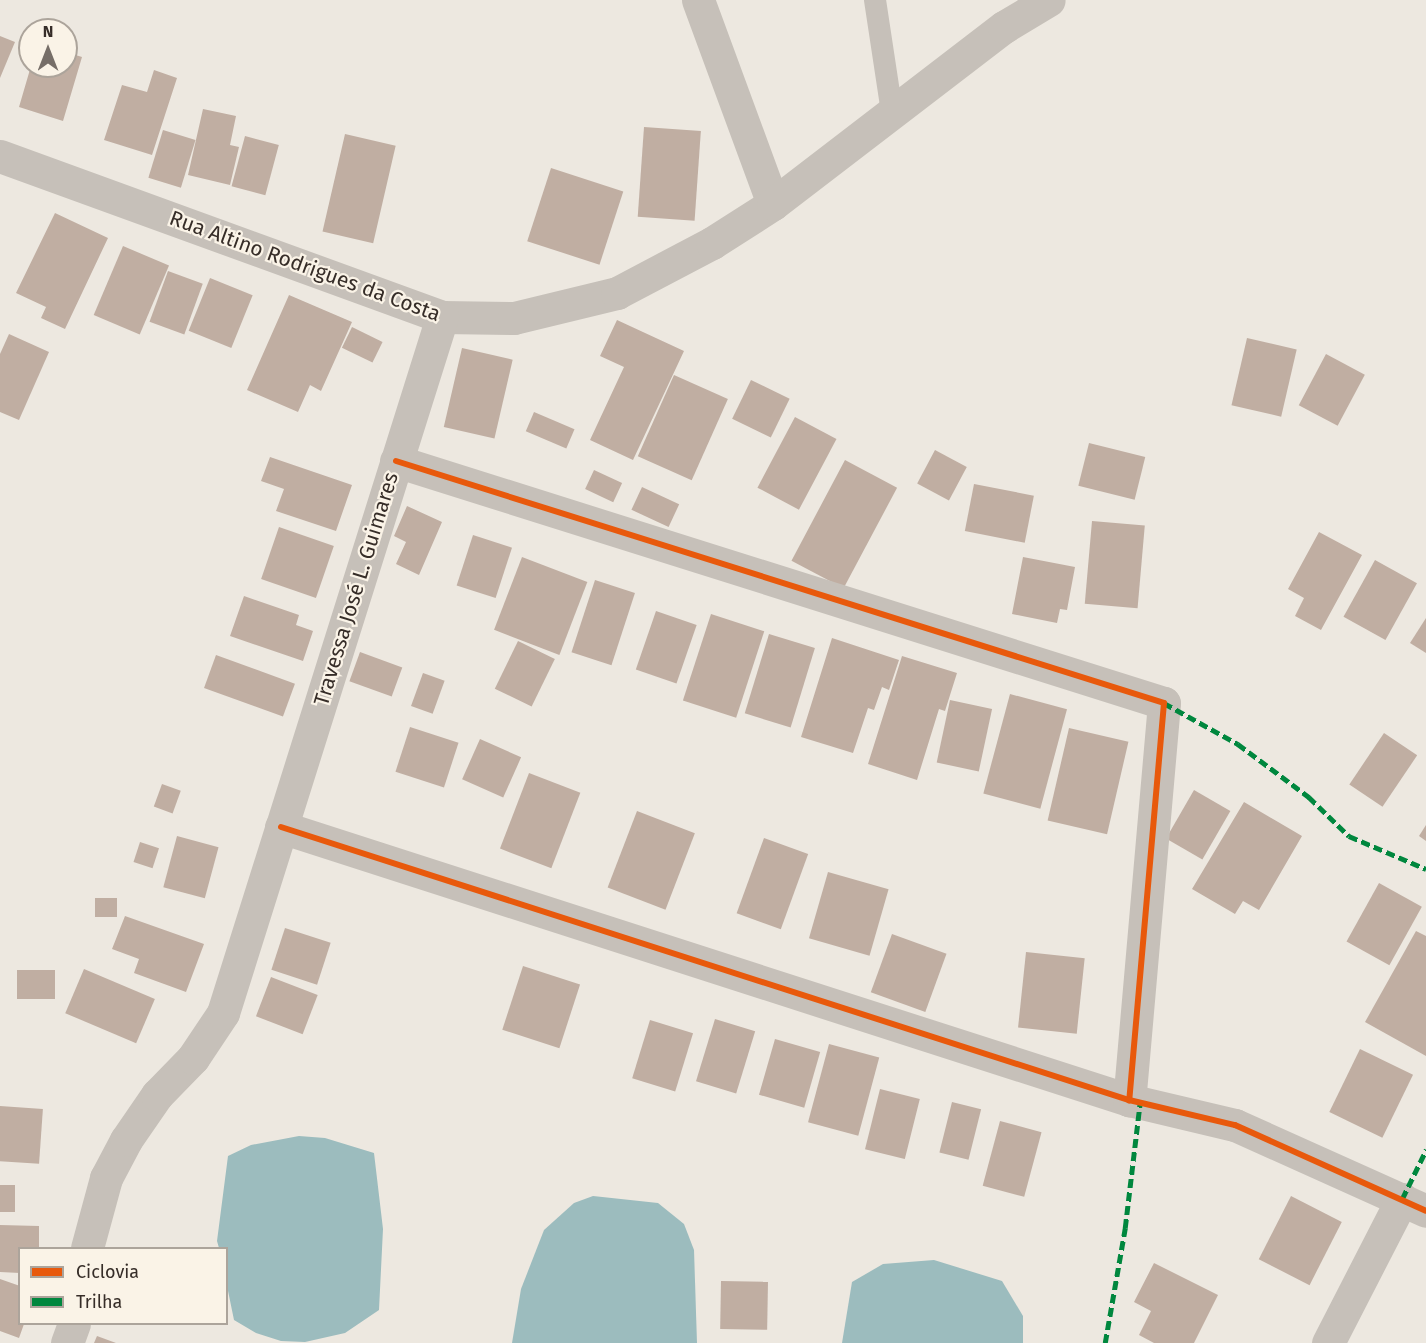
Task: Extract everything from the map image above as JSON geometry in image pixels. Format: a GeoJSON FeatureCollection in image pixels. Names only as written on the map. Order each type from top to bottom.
{"type":"FeatureCollection","features":[{"type":"Feature","properties":{"kind":"street"},"geometry":{"type":"LineString","coordinates":[[698,0],[772,204]]}},
{"type":"Feature","properties":{"kind":"street","name":"Rua Altino Rodrigues da Costa"},"geometry":{"type":"LineString","coordinates":[[0,156],[442,317],[514,318],[617,293],[712,243],[772,204],[1004,27],[1049,0]]}},
{"type":"Feature","properties":{"kind":"street","name":"Travessa José L. Guimares"},"geometry":{"type":"LineString","coordinates":[[87,1247],[106,1179],[126,1140],[157,1095],[193,1058],[223,1013],[442,317]]}},
{"type":"Feature","properties":{"kind":"street"},"geometry":{"type":"LineString","coordinates":[[396,461],[1164,704],[1129,1100]]}},
{"type":"Feature","properties":{"kind":"street"},"geometry":{"type":"LineString","coordinates":[[281,826],[1129,1100],[1235,1125],[1414,1205],[1328,1343]]}},
{"type":"Feature","properties":{"kind":"street"},"geometry":{"type":"LineString","coordinates":[[67,1343],[73,1325]]}},
{"type":"Feature","properties":{"kind":"lane"},"geometry":{"type":"LineString","coordinates":[[875,0],[892,112]]}},
{"type":"Feature","properties":{"kind":"water"},"geometry":{"type":"Polygon","coordinates":[[[299,1136],[325,1138],[374,1153],[383,1229],[379,1310],[345,1333],[305,1342],[281,1341],[256,1333],[234,1320],[228,1291],[228,1247],[219,1247],[217,1241],[228,1156],[251,1145],[299,1136]]]}},
{"type":"Feature","properties":{"kind":"water"},"geometry":{"type":"Polygon","coordinates":[[[593,1196],[658,1203],[684,1224],[694,1250],[697,1343],[512,1343],[521,1289],[544,1230],[574,1203],[593,1196]]]}},
{"type":"Feature","properties":{"kind":"water"},"geometry":{"type":"Polygon","coordinates":[[[934,1260],[1002,1281],[1023,1316],[1023,1343],[842,1343],[852,1282],[883,1264],[934,1260]]]}},
{"type":"Feature","properties":{"kind":"building"},"geometry":{"type":"Polygon","coordinates":[[[0,36],[15,42],[0,78],[0,36]]]}},
{"type":"Feature","properties":{"kind":"building"},"geometry":{"type":"Polygon","coordinates":[[[78,56],[82,57],[78,70],[78,56]]]}},
{"type":"Feature","properties":{"kind":"building"},"geometry":{"type":"Polygon","coordinates":[[[154,70],[177,78],[152,155],[104,140],[122,85],[147,92],[154,70]]]}},
{"type":"Feature","properties":{"kind":"building"},"geometry":{"type":"Polygon","coordinates":[[[27,78],[76,78],[63,121],[19,107],[27,78]]]}},
{"type":"Feature","properties":{"kind":"building"},"geometry":{"type":"Polygon","coordinates":[[[203,109],[236,116],[230,145],[239,147],[230,185],[188,175],[203,109]]]}},
{"type":"Feature","properties":{"kind":"building"},"geometry":{"type":"Polygon","coordinates":[[[644,127],[701,131],[695,221],[638,217],[644,127]]]}},
{"type":"Feature","properties":{"kind":"building"},"geometry":{"type":"Polygon","coordinates":[[[163,130],[196,140],[181,188],[148,178],[163,130]]]}},
{"type":"Feature","properties":{"kind":"building"},"geometry":{"type":"Polygon","coordinates":[[[345,134],[396,146],[373,243],[323,231],[345,134]]]}},
{"type":"Feature","properties":{"kind":"building"},"geometry":{"type":"Polygon","coordinates":[[[245,136],[279,145],[265,195],[232,186],[245,136]]]}},
{"type":"Feature","properties":{"kind":"building"},"geometry":{"type":"Polygon","coordinates":[[[551,168],[623,191],[599,265],[527,241],[551,168]]]}},
{"type":"Feature","properties":{"kind":"building"},"geometry":{"type":"Polygon","coordinates":[[[55,213],[108,238],[65,329],[41,318],[46,307],[16,293],[55,213]]]}},
{"type":"Feature","properties":{"kind":"building"},"geometry":{"type":"Polygon","coordinates":[[[123,246],[169,266],[140,335],[94,315],[123,246]]]}},
{"type":"Feature","properties":{"kind":"building"},"geometry":{"type":"Polygon","coordinates":[[[168,271],[203,284],[184,334],[150,322],[168,271]]]}},
{"type":"Feature","properties":{"kind":"building"},"geometry":{"type":"Polygon","coordinates":[[[210,278],[253,295],[231,348],[189,331],[210,278]]]}},
{"type":"Feature","properties":{"kind":"building"},"geometry":{"type":"Polygon","coordinates":[[[289,295],[352,322],[321,391],[310,385],[298,412],[247,390],[289,295]]]}},
{"type":"Feature","properties":{"kind":"building"},"geometry":{"type":"Polygon","coordinates":[[[617,320],[684,351],[633,460],[590,440],[624,367],[600,356],[617,320]]]}},
{"type":"Feature","properties":{"kind":"building"},"geometry":{"type":"Polygon","coordinates":[[[352,327],[383,342],[372,363],[342,348],[352,327]]]}},
{"type":"Feature","properties":{"kind":"building"},"geometry":{"type":"Polygon","coordinates":[[[9,334],[49,352],[19,420],[0,412],[0,354],[9,334]]]}},
{"type":"Feature","properties":{"kind":"building"},"geometry":{"type":"Polygon","coordinates":[[[1247,338],[1297,349],[1281,417],[1231,405],[1247,338]]]}},
{"type":"Feature","properties":{"kind":"building"},"geometry":{"type":"Polygon","coordinates":[[[462,348],[513,360],[494,439],[444,427],[462,348]]]}},
{"type":"Feature","properties":{"kind":"building"},"geometry":{"type":"Polygon","coordinates":[[[1326,354],[1365,375],[1338,426],[1299,405],[1326,354]]]}},
{"type":"Feature","properties":{"kind":"building"},"geometry":{"type":"Polygon","coordinates":[[[674,375],[728,399],[692,480],[638,456],[674,375]]]}},
{"type":"Feature","properties":{"kind":"building"},"geometry":{"type":"Polygon","coordinates":[[[751,380],[790,399],[771,437],[732,419],[751,380]]]}},
{"type":"Feature","properties":{"kind":"building"},"geometry":{"type":"Polygon","coordinates":[[[534,412],[575,429],[566,449],[526,431],[534,412]]]}},
{"type":"Feature","properties":{"kind":"building"},"geometry":{"type":"Polygon","coordinates":[[[795,417],[836,439],[799,510],[757,488],[795,417]]]}},
{"type":"Feature","properties":{"kind":"building"},"geometry":{"type":"Polygon","coordinates":[[[1089,443],[1145,457],[1135,500],[1078,486],[1089,443]]]}},
{"type":"Feature","properties":{"kind":"building"},"geometry":{"type":"Polygon","coordinates":[[[935,450],[967,467],[949,500],[917,484],[935,450]]]}},
{"type":"Feature","properties":{"kind":"building"},"geometry":{"type":"Polygon","coordinates":[[[270,457],[352,485],[336,531],[276,511],[284,489],[261,481],[270,457]]]}},
{"type":"Feature","properties":{"kind":"building"},"geometry":{"type":"Polygon","coordinates":[[[845,460],[897,488],[844,588],[791,561],[845,460]]]}},
{"type":"Feature","properties":{"kind":"building"},"geometry":{"type":"Polygon","coordinates":[[[594,470],[622,483],[613,502],[585,489],[594,470]]]}},
{"type":"Feature","properties":{"kind":"building"},"geometry":{"type":"Polygon","coordinates":[[[974,484],[1034,496],[1025,543],[965,531],[974,484]]]}},
{"type":"Feature","properties":{"kind":"building"},"geometry":{"type":"Polygon","coordinates":[[[642,487],[679,504],[669,527],[631,510],[642,487]]]}},
{"type":"Feature","properties":{"kind":"building"},"geometry":{"type":"Polygon","coordinates":[[[407,506],[442,522],[419,575],[396,564],[406,542],[394,536],[407,506]]]}},
{"type":"Feature","properties":{"kind":"building"},"geometry":{"type":"Polygon","coordinates":[[[1092,521],[1145,526],[1138,608],[1085,604],[1092,521]]]}},
{"type":"Feature","properties":{"kind":"building"},"geometry":{"type":"Polygon","coordinates":[[[279,527],[334,546],[316,598],[261,579],[279,527]]]}},
{"type":"Feature","properties":{"kind":"building"},"geometry":{"type":"Polygon","coordinates":[[[1319,532],[1362,555],[1321,630],[1295,616],[1304,598],[1288,589],[1319,532]]]}},
{"type":"Feature","properties":{"kind":"building"},"geometry":{"type":"Polygon","coordinates":[[[473,535],[512,548],[496,598],[457,585],[473,535]]]}},
{"type":"Feature","properties":{"kind":"building"},"geometry":{"type":"Polygon","coordinates":[[[522,557],[587,582],[559,655],[494,630],[522,557]]]}},
{"type":"Feature","properties":{"kind":"building"},"geometry":{"type":"Polygon","coordinates":[[[1023,557],[1075,567],[1067,610],[1060,609],[1057,623],[1012,614],[1023,557]]]}},
{"type":"Feature","properties":{"kind":"building"},"geometry":{"type":"Polygon","coordinates":[[[1375,560],[1417,583],[1385,640],[1343,617],[1375,560]]]}},
{"type":"Feature","properties":{"kind":"building"},"geometry":{"type":"Polygon","coordinates":[[[595,580],[635,593],[611,665],[572,652],[595,580]]]}},
{"type":"Feature","properties":{"kind":"building"},"geometry":{"type":"Polygon","coordinates":[[[244,596],[299,615],[296,625],[313,631],[303,661],[230,636],[244,596]]]}},
{"type":"Feature","properties":{"kind":"building"},"geometry":{"type":"Polygon","coordinates":[[[656,611],[697,625],[676,684],[636,670],[656,611]]]}},
{"type":"Feature","properties":{"kind":"building"},"geometry":{"type":"Polygon","coordinates":[[[711,614],[764,631],[736,718],[683,701],[711,614]]]}},
{"type":"Feature","properties":{"kind":"building"},"geometry":{"type":"Polygon","coordinates":[[[1426,618],[1426,653],[1410,643],[1426,618]]]}},
{"type":"Feature","properties":{"kind":"building"},"geometry":{"type":"Polygon","coordinates":[[[769,634],[815,648],[791,727],[745,713],[769,634]]]}},
{"type":"Feature","properties":{"kind":"building"},"geometry":{"type":"Polygon","coordinates":[[[832,638],[899,660],[889,690],[882,687],[874,710],[868,708],[853,753],[801,737],[832,638]]]}},
{"type":"Feature","properties":{"kind":"building"},"geometry":{"type":"Polygon","coordinates":[[[518,641],[555,659],[532,707],[495,689],[518,641]]]}},
{"type":"Feature","properties":{"kind":"building"},"geometry":{"type":"Polygon","coordinates":[[[360,652],[402,667],[392,697],[349,681],[360,652]]]}},
{"type":"Feature","properties":{"kind":"building"},"geometry":{"type":"Polygon","coordinates":[[[216,655],[295,684],[283,717],[204,688],[216,655]]]}},
{"type":"Feature","properties":{"kind":"building"},"geometry":{"type":"Polygon","coordinates":[[[902,656],[957,673],[945,711],[939,709],[917,780],[868,764],[902,656]]]}},
{"type":"Feature","properties":{"kind":"building"},"geometry":{"type":"Polygon","coordinates":[[[423,673],[445,681],[433,714],[411,706],[423,673]]]}},
{"type":"Feature","properties":{"kind":"building"},"geometry":{"type":"Polygon","coordinates":[[[1010,694],[1067,709],[1040,809],[983,793],[1010,694]]]}},
{"type":"Feature","properties":{"kind":"building"},"geometry":{"type":"Polygon","coordinates":[[[950,700],[992,709],[979,772],[937,763],[950,700]]]}},
{"type":"Feature","properties":{"kind":"building"},"geometry":{"type":"Polygon","coordinates":[[[410,727],[459,743],[444,787],[395,772],[410,727]]]}},
{"type":"Feature","properties":{"kind":"building"},"geometry":{"type":"Polygon","coordinates":[[[1069,728],[1128,742],[1107,834],[1048,821],[1069,728]]]}},
{"type":"Feature","properties":{"kind":"building"},"geometry":{"type":"Polygon","coordinates":[[[1384,733],[1417,755],[1382,807],[1349,784],[1384,733]]]}},
{"type":"Feature","properties":{"kind":"building"},"geometry":{"type":"Polygon","coordinates":[[[480,739],[521,757],[503,797],[462,779],[480,739]]]}},
{"type":"Feature","properties":{"kind":"building"},"geometry":{"type":"Polygon","coordinates":[[[529,773],[580,793],[551,868],[500,849],[529,773]]]}},
{"type":"Feature","properties":{"kind":"building"},"geometry":{"type":"Polygon","coordinates":[[[162,784],[181,791],[173,813],[154,807],[162,784]]]}},
{"type":"Feature","properties":{"kind":"building"},"geometry":{"type":"Polygon","coordinates":[[[1194,790],[1230,811],[1202,859],[1166,838],[1194,790]]]}},
{"type":"Feature","properties":{"kind":"building"},"geometry":{"type":"Polygon","coordinates":[[[1244,802],[1302,836],[1259,910],[1243,901],[1235,914],[1192,889],[1244,802]]]}},
{"type":"Feature","properties":{"kind":"building"},"geometry":{"type":"Polygon","coordinates":[[[637,811],[695,833],[665,910],[608,888],[637,811]]]}},
{"type":"Feature","properties":{"kind":"building"},"geometry":{"type":"Polygon","coordinates":[[[1426,825],[1426,841],[1419,836],[1426,825]]]}},
{"type":"Feature","properties":{"kind":"building"},"geometry":{"type":"Polygon","coordinates":[[[177,836],[219,847],[205,898],[163,887],[177,836]]]}},
{"type":"Feature","properties":{"kind":"building"},"geometry":{"type":"Polygon","coordinates":[[[764,838],[808,854],[781,929],[737,913],[764,838]]]}},
{"type":"Feature","properties":{"kind":"building"},"geometry":{"type":"Polygon","coordinates":[[[140,842],[159,848],[153,868],[134,862],[140,842]]]}},
{"type":"Feature","properties":{"kind":"building"},"geometry":{"type":"Polygon","coordinates":[[[828,872],[889,889],[870,956],[809,938],[828,872]]]}},
{"type":"Feature","properties":{"kind":"building"},"geometry":{"type":"Polygon","coordinates":[[[1379,883],[1422,907],[1389,965],[1347,942],[1379,883]]]}},
{"type":"Feature","properties":{"kind":"building"},"geometry":{"type":"Polygon","coordinates":[[[95,898],[117,898],[117,917],[95,917],[95,898]]]}},
{"type":"Feature","properties":{"kind":"building"},"geometry":{"type":"Polygon","coordinates":[[[125,916],[204,944],[186,992],[134,973],[139,959],[112,949],[125,916]]]}},
{"type":"Feature","properties":{"kind":"building"},"geometry":{"type":"Polygon","coordinates":[[[285,928],[331,943],[317,985],[271,970],[285,928]]]}},
{"type":"Feature","properties":{"kind":"building"},"geometry":{"type":"Polygon","coordinates":[[[1416,931],[1426,936],[1426,1056],[1365,1022],[1416,931]]]}},
{"type":"Feature","properties":{"kind":"building"},"geometry":{"type":"Polygon","coordinates":[[[892,934],[947,954],[925,1012],[871,992],[892,934]]]}},
{"type":"Feature","properties":{"kind":"building"},"geometry":{"type":"Polygon","coordinates":[[[1026,952],[1085,958],[1077,1034],[1018,1028],[1026,952]]]}},
{"type":"Feature","properties":{"kind":"building"},"geometry":{"type":"Polygon","coordinates":[[[523,966],[580,985],[559,1048],[502,1030],[523,966]]]}},
{"type":"Feature","properties":{"kind":"building"},"geometry":{"type":"Polygon","coordinates":[[[84,969],[155,999],[136,1043],[65,1013],[84,969]]]}},
{"type":"Feature","properties":{"kind":"building"},"geometry":{"type":"Polygon","coordinates":[[[17,970],[55,970],[55,999],[17,999],[17,970]]]}},
{"type":"Feature","properties":{"kind":"building"},"geometry":{"type":"Polygon","coordinates":[[[271,977],[318,995],[303,1034],[256,1016],[271,977]]]}},
{"type":"Feature","properties":{"kind":"building"},"geometry":{"type":"Polygon","coordinates":[[[715,1019],[755,1031],[736,1093],[696,1081],[715,1019]]]}},
{"type":"Feature","properties":{"kind":"building"},"geometry":{"type":"Polygon","coordinates":[[[650,1020],[693,1033],[675,1091],[632,1078],[650,1020]]]}},
{"type":"Feature","properties":{"kind":"building"},"geometry":{"type":"Polygon","coordinates":[[[775,1039],[820,1052],[804,1108],[759,1095],[775,1039]]]}},
{"type":"Feature","properties":{"kind":"building"},"geometry":{"type":"Polygon","coordinates":[[[829,1044],[879,1057],[858,1136],[808,1122],[829,1044]]]}},
{"type":"Feature","properties":{"kind":"building"},"geometry":{"type":"Polygon","coordinates":[[[1360,1049],[1413,1075],[1382,1138],[1329,1112],[1360,1049]]]}},
{"type":"Feature","properties":{"kind":"building"},"geometry":{"type":"Polygon","coordinates":[[[880,1089],[920,1099],[905,1159],[865,1149],[880,1089]]]}},
{"type":"Feature","properties":{"kind":"building"},"geometry":{"type":"Polygon","coordinates":[[[952,1102],[981,1109],[969,1160],[939,1152],[952,1102]]]}},
{"type":"Feature","properties":{"kind":"building"},"geometry":{"type":"Polygon","coordinates":[[[0,1106],[43,1109],[39,1164],[0,1161],[0,1106]]]}},
{"type":"Feature","properties":{"kind":"building"},"geometry":{"type":"Polygon","coordinates":[[[1000,1121],[1042,1132],[1024,1197],[983,1186],[1000,1121]]]}},
{"type":"Feature","properties":{"kind":"building"},"geometry":{"type":"Polygon","coordinates":[[[0,1185],[15,1185],[15,1212],[0,1212],[0,1185]]]}},
{"type":"Feature","properties":{"kind":"building"},"geometry":{"type":"Polygon","coordinates":[[[1291,1196],[1342,1222],[1310,1285],[1259,1259],[1291,1196]]]}},
{"type":"Feature","properties":{"kind":"building"},"geometry":{"type":"Polygon","coordinates":[[[0,1225],[39,1226],[39,1247],[18,1247],[18,1273],[0,1272],[0,1225]]]}},
{"type":"Feature","properties":{"kind":"building"},"geometry":{"type":"Polygon","coordinates":[[[1154,1263],[1218,1295],[1194,1343],[1154,1343],[1139,1335],[1151,1311],[1134,1302],[1154,1263]]]}},
{"type":"Feature","properties":{"kind":"building"},"geometry":{"type":"Polygon","coordinates":[[[0,1279],[18,1285],[18,1325],[24,1325],[19,1338],[0,1331],[0,1279]]]}},
{"type":"Feature","properties":{"kind":"building"},"geometry":{"type":"Polygon","coordinates":[[[721,1281],[768,1282],[767,1330],[720,1329],[721,1281]]]}},
{"type":"Feature","properties":{"kind":"building"},"geometry":{"type":"Polygon","coordinates":[[[97,1336],[116,1343],[94,1343],[97,1336]]]}},
{"type":"Feature","properties":{"kind":"marked path"},"geometry":{"type":"LineString","coordinates":[[1164,703],[1238,744],[1309,797],[1349,836],[1426,869]]}},
{"type":"Feature","properties":{"kind":"marked path"},"geometry":{"type":"LineString","coordinates":[[1105,1343],[1125,1228],[1140,1102]]}},
{"type":"Feature","properties":{"kind":"marked path"},"geometry":{"type":"LineString","coordinates":[[1402,1199],[1426,1150]]}},
{"type":"Feature","properties":{"kind":"cycle path"},"geometry":{"type":"LineString","coordinates":[[396,461],[1164,703],[1129,1100]]}},
{"type":"Feature","properties":{"kind":"cycle path"},"geometry":{"type":"LineString","coordinates":[[281,827],[1129,1100],[1235,1125],[1426,1211]]}}]}
